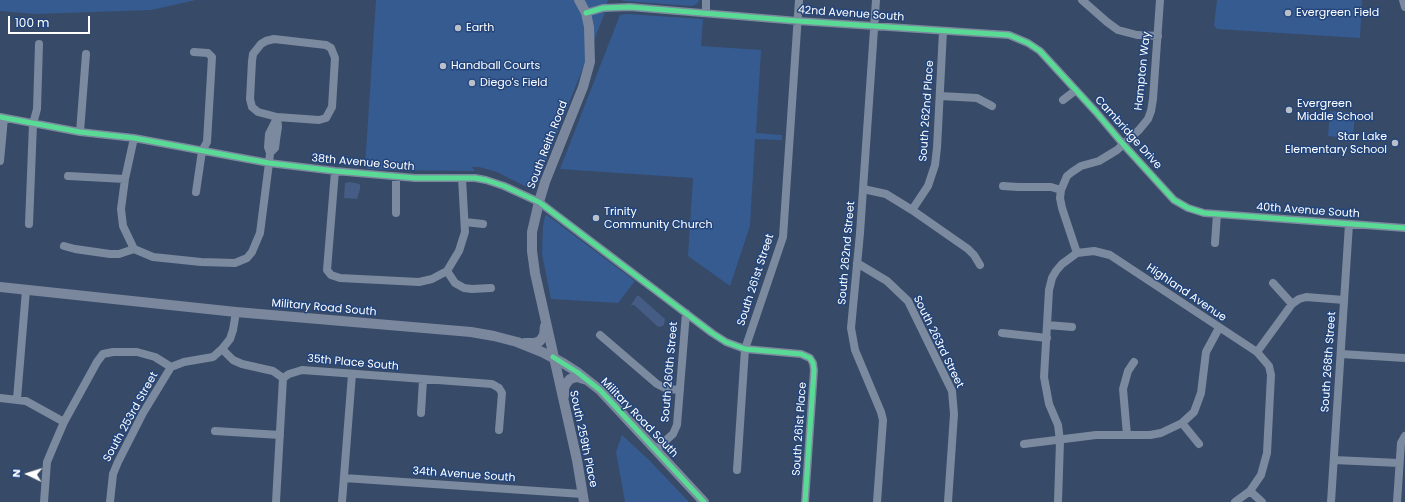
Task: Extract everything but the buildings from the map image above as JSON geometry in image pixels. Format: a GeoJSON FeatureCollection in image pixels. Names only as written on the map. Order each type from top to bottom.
{"type":"FeatureCollection","features":[{"type":"Feature","properties":{"kind":"main road"},"geometry":{"type":"LineString","coordinates":[[579,0],[586,13]]}},
{"type":"Feature","properties":{"kind":"main road","name":"South Reith Road"},"geometry":{"type":"LineString","coordinates":[[553,357],[535,273],[532,251],[532,232],[545,182],[583,87],[589,67],[590,45],[586,13]]}},
{"type":"Feature","properties":{"kind":"main road","name":"Military Road South"},"geometry":{"type":"LineString","coordinates":[[0,287],[236,312],[471,332],[517,342],[553,357],[588,380],[656,449],[704,502]]}},
{"type":"Feature","properties":{"kind":"main road"},"geometry":{"type":"LineString","coordinates":[[517,342],[535,343],[540,341],[544,335],[545,318]]}},
{"type":"Feature","properties":{"kind":"main road","name":"South 259th Place"},"geometry":{"type":"LineString","coordinates":[[553,357],[577,460],[583,498]]}},
{"type":"Feature","properties":{"kind":"main road"},"geometry":{"type":"LineString","coordinates":[[566,413],[564,388],[566,384],[570,379],[574,378],[588,380]]}},
{"type":"Feature","properties":{"kind":"street"},"geometry":{"type":"LineString","coordinates":[[706,0],[706,13]]}},
{"type":"Feature","properties":{"kind":"street","name":"South 261st Street"},"geometry":{"type":"LineString","coordinates":[[737,470],[745,349],[782,237],[799,0]]}},
{"type":"Feature","properties":{"kind":"street","name":"South 262nd Street"},"geometry":{"type":"LineString","coordinates":[[876,0],[863,188],[851,328],[855,350],[883,420],[877,502]]}},
{"type":"Feature","properties":{"kind":"street"},"geometry":{"type":"LineString","coordinates":[[1082,0],[1118,30],[1137,35],[1158,36]]}},
{"type":"Feature","properties":{"kind":"street","name":"Hampton Way"},"geometry":{"type":"LineString","coordinates":[[1061,190],[1067,176],[1072,172],[1081,166],[1099,161],[1117,150],[1145,124],[1151,111],[1160,0]]}},
{"type":"Feature","properties":{"kind":"street"},"geometry":{"type":"LineString","coordinates":[[1403,0],[1405,7]]}},
{"type":"Feature","properties":{"kind":"street","name":"42nd Avenue South"},"geometry":{"type":"LineString","coordinates":[[586,13],[603,8],[630,7],[798,21],[1009,35],[1028,43],[1040,51]]}},
{"type":"Feature","properties":{"kind":"street","name":"South 262nd Place"},"geometry":{"type":"LineString","coordinates":[[912,210],[928,186],[935,165],[943,31]]}},
{"type":"Feature","properties":{"kind":"street"},"geometry":{"type":"LineString","coordinates":[[274,39],[326,45],[331,48],[335,58],[332,107],[326,118],[319,120],[277,117],[258,112],[252,107],[250,99],[253,54],[261,44],[274,39]]}},
{"type":"Feature","properties":{"kind":"street"},"geometry":{"type":"LineString","coordinates":[[28,224],[33,124],[37,109],[39,44]]}},
{"type":"Feature","properties":{"kind":"street","name":"Cambridge Drive"},"geometry":{"type":"LineString","coordinates":[[1040,51],[1174,200],[1195,211],[1214,214]]}},
{"type":"Feature","properties":{"kind":"street"},"geometry":{"type":"LineString","coordinates":[[194,52],[208,53],[212,57],[207,142],[202,152],[196,192]]}},
{"type":"Feature","properties":{"kind":"street"},"geometry":{"type":"LineString","coordinates":[[80,132],[86,54]]}},
{"type":"Feature","properties":{"kind":"street"},"geometry":{"type":"LineString","coordinates":[[1063,100],[1076,90]]}},
{"type":"Feature","properties":{"kind":"street"},"geometry":{"type":"LineString","coordinates":[[940,96],[977,98],[992,106]]}},
{"type":"Feature","properties":{"kind":"street"},"geometry":{"type":"LineString","coordinates":[[134,138],[125,179],[121,217],[123,226],[134,248],[153,257],[201,262],[235,263],[247,258],[252,252],[260,233],[270,153],[275,148],[278,127],[277,117]]}},
{"type":"Feature","properties":{"kind":"street"},"geometry":{"type":"LineString","coordinates":[[0,161],[2,118]]}},
{"type":"Feature","properties":{"kind":"street","name":"38th Avenue South"},"geometry":{"type":"LineString","coordinates":[[2,118],[80,132],[134,138],[202,152],[269,163],[335,172],[396,177],[486,180],[504,186],[539,202],[712,334],[726,342],[745,349],[801,354],[810,358]]}},
{"type":"Feature","properties":{"kind":"street"},"geometry":{"type":"LineString","coordinates":[[335,172],[326,270],[331,275],[340,278],[419,282],[432,279],[447,271],[462,243],[465,222],[462,178]]}},
{"type":"Feature","properties":{"kind":"street"},"geometry":{"type":"LineString","coordinates":[[68,176],[125,179]]}},
{"type":"Feature","properties":{"kind":"street"},"geometry":{"type":"LineString","coordinates":[[396,177],[396,213]]}},
{"type":"Feature","properties":{"kind":"street"},"geometry":{"type":"LineString","coordinates":[[1002,186],[1043,187],[1061,190],[1060,198],[1062,208],[1077,253],[1062,264],[1052,278],[1049,290],[1044,377],[1049,404],[1058,425],[1060,441],[1058,502]]}},
{"type":"Feature","properties":{"kind":"street"},"geometry":{"type":"LineString","coordinates":[[863,188],[886,194],[912,210],[968,249],[980,265]]}},
{"type":"Feature","properties":{"kind":"street"},"geometry":{"type":"LineString","coordinates":[[1214,214],[1215,242]]}},
{"type":"Feature","properties":{"kind":"street","name":"40th Avenue South"},"geometry":{"type":"LineString","coordinates":[[1214,214],[1405,228]]}},
{"type":"Feature","properties":{"kind":"street"},"geometry":{"type":"LineString","coordinates":[[465,222],[483,224]]}},
{"type":"Feature","properties":{"kind":"street","name":"South 268th Street"},"geometry":{"type":"LineString","coordinates":[[1332,502],[1349,224]]}},
{"type":"Feature","properties":{"kind":"street"},"geometry":{"type":"LineString","coordinates":[[64,246],[110,254],[119,254],[134,248]]}},
{"type":"Feature","properties":{"kind":"street","name":"Highland Avenue"},"geometry":{"type":"LineString","coordinates":[[1077,253],[1094,251],[1110,255],[1257,352],[1269,366],[1271,375],[1267,453],[1261,476],[1250,491]]}},
{"type":"Feature","properties":{"kind":"street","name":"South 263rd Street"},"geometry":{"type":"LineString","coordinates":[[857,263],[887,281],[908,301],[952,391],[954,414],[948,502]]}},
{"type":"Feature","properties":{"kind":"street"},"geometry":{"type":"LineString","coordinates":[[447,271],[455,283],[464,288],[491,288]]}},
{"type":"Feature","properties":{"kind":"street"},"geometry":{"type":"LineString","coordinates":[[1274,283],[1292,304]]}},
{"type":"Feature","properties":{"kind":"street"},"geometry":{"type":"LineString","coordinates":[[16,399],[26,290]]}},
{"type":"Feature","properties":{"kind":"street"},"geometry":{"type":"LineString","coordinates":[[1257,352],[1292,304],[1299,299],[1306,297],[1344,300]]}},
{"type":"Feature","properties":{"kind":"street"},"geometry":{"type":"LineString","coordinates":[[44,502],[47,462],[64,422],[97,362],[103,354],[122,351],[146,354],[171,367],[184,362],[214,357],[222,350],[230,339],[236,312]]}},
{"type":"Feature","properties":{"kind":"street","name":"South 260th Street"},"geometry":{"type":"LineString","coordinates":[[656,449],[673,434],[677,425],[686,313]]}},
{"type":"Feature","properties":{"kind":"street"},"geometry":{"type":"LineString","coordinates":[[1048,325],[1072,327]]}},
{"type":"Feature","properties":{"kind":"street"},"geometry":{"type":"LineString","coordinates":[[1024,444],[1060,441],[1096,435],[1140,436],[1161,433],[1182,423],[1194,412],[1201,393],[1206,352],[1219,328]]}},
{"type":"Feature","properties":{"kind":"street"},"geometry":{"type":"LineString","coordinates":[[1002,333],[1047,338]]}},
{"type":"Feature","properties":{"kind":"street"},"geometry":{"type":"LineString","coordinates":[[600,335],[657,384],[667,389],[680,390]]}},
{"type":"Feature","properties":{"kind":"street"},"geometry":{"type":"LineString","coordinates":[[222,350],[233,360],[242,364],[273,371],[283,378],[276,502]]}},
{"type":"Feature","properties":{"kind":"street"},"geometry":{"type":"LineString","coordinates":[[1341,354],[1405,358]]}},
{"type":"Feature","properties":{"kind":"street","name":"South 261st Place"},"geometry":{"type":"LineString","coordinates":[[805,502],[814,370],[813,363],[810,358]]}},
{"type":"Feature","properties":{"kind":"street"},"geometry":{"type":"LineString","coordinates":[[1127,435],[1123,390],[1128,371],[1134,362]]}},
{"type":"Feature","properties":{"kind":"street","name":"South 253rd Street"},"geometry":{"type":"LineString","coordinates":[[110,502],[113,474],[118,462],[143,413],[171,367]]}},
{"type":"Feature","properties":{"kind":"street","name":"35th Place South"},"geometry":{"type":"LineString","coordinates":[[283,378],[289,374],[302,370],[492,384],[499,388],[502,394],[500,430]]}},
{"type":"Feature","properties":{"kind":"street"},"geometry":{"type":"LineString","coordinates":[[342,502],[352,374]]}},
{"type":"Feature","properties":{"kind":"street"},"geometry":{"type":"LineString","coordinates":[[421,413],[423,380]]}},
{"type":"Feature","properties":{"kind":"street"},"geometry":{"type":"LineString","coordinates":[[0,398],[26,401],[64,422]]}},
{"type":"Feature","properties":{"kind":"street"},"geometry":{"type":"LineString","coordinates":[[1182,423],[1199,444]]}},
{"type":"Feature","properties":{"kind":"street"},"geometry":{"type":"LineString","coordinates":[[215,431],[280,435]]}},
{"type":"Feature","properties":{"kind":"street"},"geometry":{"type":"LineString","coordinates":[[1397,502],[1399,462],[1403,440]]}},
{"type":"Feature","properties":{"kind":"street"},"geometry":{"type":"LineString","coordinates":[[1334,460],[1399,462]]}},
{"type":"Feature","properties":{"kind":"street","name":"34th Avenue South"},"geometry":{"type":"LineString","coordinates":[[344,478],[583,498]]}},
{"type":"Feature","properties":{"kind":"street"},"geometry":{"type":"LineString","coordinates":[[1235,502],[1250,491],[1262,502]]}},
{"type":"Feature","properties":{"kind":"shaded area"},"geometry":{"type":"Polygon","coordinates":[[[0,0],[196,0],[151,10],[35,14],[0,11],[0,0]]]}},
{"type":"Feature","properties":{"kind":"shaded area"},"geometry":{"type":"Polygon","coordinates":[[[376,0],[608,0],[604,15],[536,186],[529,188],[497,172],[479,167],[472,167],[475,171],[368,169],[365,166],[376,0]]]}},
{"type":"Feature","properties":{"kind":"shaded area"},"geometry":{"type":"Polygon","coordinates":[[[622,0],[699,0],[697,4],[692,6],[622,0]]]}},
{"type":"Feature","properties":{"kind":"shaded area","name":"Evergreen Field"},"geometry":{"type":"Polygon","coordinates":[[[1217,0],[1362,0],[1360,38],[1217,29],[1214,25],[1217,0]]]}},
{"type":"Feature","properties":{"kind":"shaded area"},"geometry":{"type":"Polygon","coordinates":[[[627,14],[703,19],[701,46],[761,50],[756,133],[782,135],[782,140],[755,139],[750,226],[730,286],[688,256],[693,178],[560,169],[620,15],[627,14]]]}},
{"type":"Feature","properties":{"kind":"shaded area"},"geometry":{"type":"Polygon","coordinates":[[[1330,111],[1355,113],[1353,138],[1328,136],[1330,111]]]}},
{"type":"Feature","properties":{"kind":"shaded area"},"geometry":{"type":"Polygon","coordinates":[[[350,182],[360,184],[357,199],[344,198],[345,183],[350,182]]]}},
{"type":"Feature","properties":{"kind":"shaded area"},"geometry":{"type":"Polygon","coordinates":[[[547,215],[635,281],[618,303],[551,299],[542,254],[543,226],[545,216],[547,215]]]}},
{"type":"Feature","properties":{"kind":"shaded area"},"geometry":{"type":"Polygon","coordinates":[[[637,296],[639,296],[665,319],[664,325],[660,327],[657,326],[634,305],[631,305],[637,296]]]}},
{"type":"Feature","properties":{"kind":"shaded area"},"geometry":{"type":"Polygon","coordinates":[[[622,435],[649,460],[689,502],[625,502],[616,452],[622,435]]]}},
{"type":"Feature","properties":{"kind":"cycle path"},"geometry":{"type":"LineString","coordinates":[[586,13],[603,8],[630,7],[798,21],[1009,35],[1028,43],[1040,51],[1174,200],[1188,208],[1204,213],[1405,228]]}},
{"type":"Feature","properties":{"kind":"cycle path"},"geometry":{"type":"LineString","coordinates":[[0,117],[80,132],[134,138],[269,163],[335,171],[415,178],[475,178],[504,186],[539,202],[726,342],[745,349],[801,354],[810,358],[813,363],[814,370],[805,502]]}},
{"type":"Feature","properties":{"kind":"cycle path"},"geometry":{"type":"LineString","coordinates":[[553,357],[577,372],[600,390],[704,502]]}},
{"type":"Feature","properties":{"kind":"place","name":"Evergreen Field"},"geometry":{"type":"Point","coordinates":[1288,13]}},
{"type":"Feature","properties":{"kind":"place","name":"Earth"},"geometry":{"type":"Point","coordinates":[458,28]}},
{"type":"Feature","properties":{"kind":"place","name":"Handball Courts"},"geometry":{"type":"Point","coordinates":[443,66]}},
{"type":"Feature","properties":{"kind":"place","name":"Diego's Field"},"geometry":{"type":"Point","coordinates":[472,83]}},
{"type":"Feature","properties":{"kind":"place","name":"Evergreen Middle School"},"geometry":{"type":"Point","coordinates":[1289,110]}},
{"type":"Feature","properties":{"kind":"place","name":"Star Lake Elementary School"},"geometry":{"type":"Point","coordinates":[1395,143]}},
{"type":"Feature","properties":{"kind":"place","name":"Trinity Community Church"},"geometry":{"type":"Point","coordinates":[596,218]}}]}
